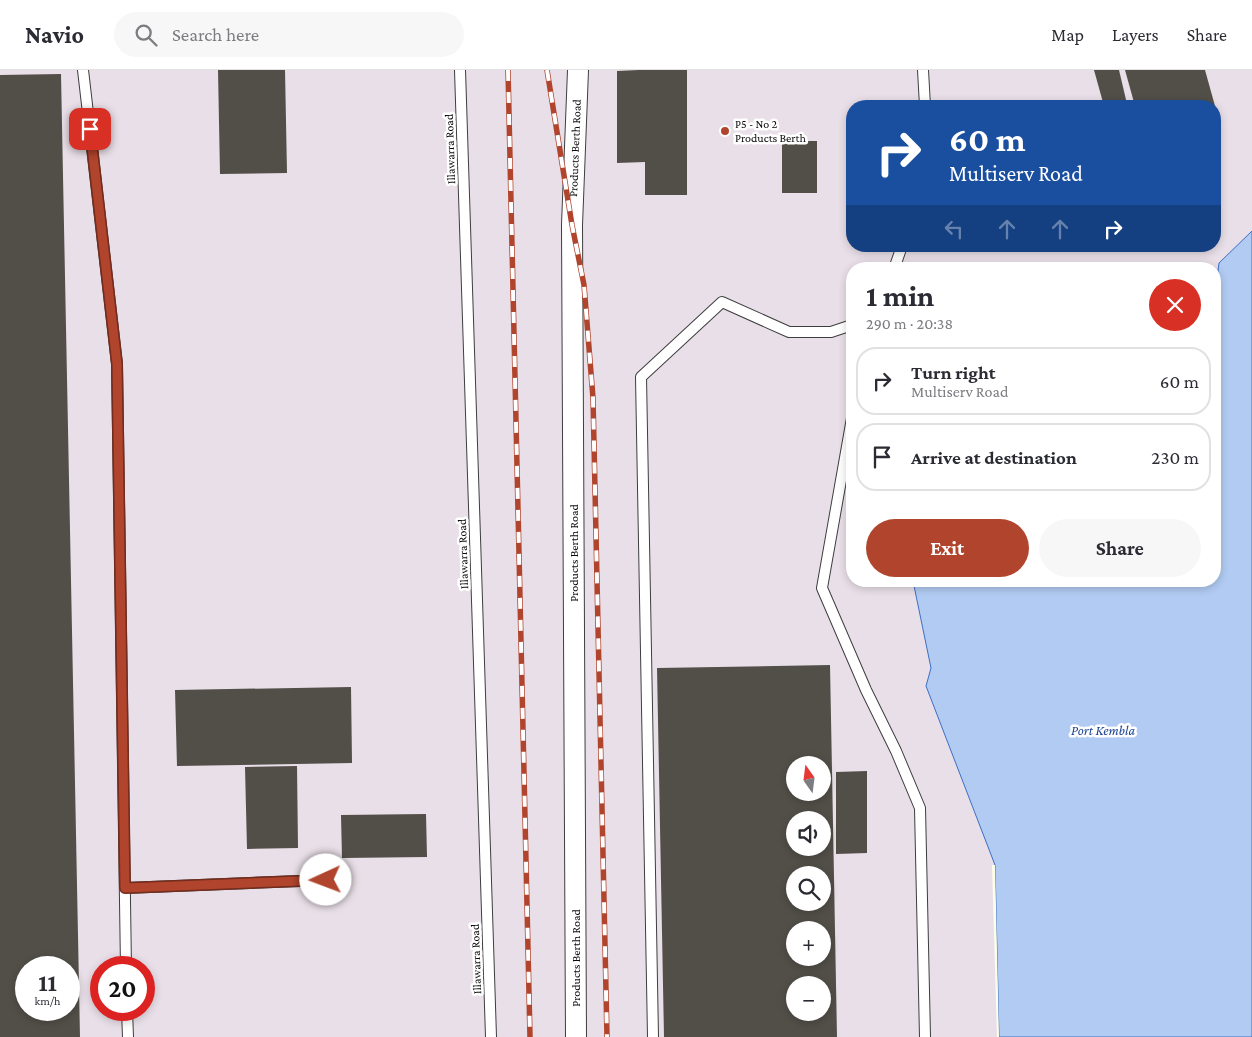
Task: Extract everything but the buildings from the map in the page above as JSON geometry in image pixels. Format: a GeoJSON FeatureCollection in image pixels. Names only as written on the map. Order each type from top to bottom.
{"type":"FeatureCollection","features":[{"type":"Feature","properties":{"kind":"street","name":"Products Berth Road"},"geometry":{"type":"LineString","coordinates":[[576,1037],[572,226],[578,70]]}},
{"type":"Feature","properties":{"kind":"lane"},"geometry":{"type":"LineString","coordinates":[[83,70],[117,364],[126,956]]}},
{"type":"Feature","properties":{"kind":"lane","name":"Illawarra Road"},"geometry":{"type":"LineString","coordinates":[[460,70],[491,1037]]}},
{"type":"Feature","properties":{"kind":"lane"},"geometry":{"type":"LineString","coordinates":[[923,70],[925,100]]}},
{"type":"Feature","properties":{"kind":"lane"},"geometry":{"type":"LineString","coordinates":[[653,1037],[641,377],[722,302],[790,332],[831,332],[846,327]]}},
{"type":"Feature","properties":{"kind":"lane"},"geometry":{"type":"LineString","coordinates":[[846,452],[822,588],[920,808],[925,1037]]}},
{"type":"Feature","properties":{"kind":"lane"},"geometry":{"type":"LineString","coordinates":[[125,888],[326,880]]}},
{"type":"Feature","properties":{"kind":"lane"},"geometry":{"type":"LineString","coordinates":[[127,1021],[128,1037]]}},
{"type":"Feature","properties":{"kind":"shaded area"},"geometry":{"type":"Polygon","coordinates":[[[0,70],[1252,70],[1252,518],[1221,522],[1221,262],[846,262],[846,587],[1001,587],[1158,1037],[0,1037],[0,70]]]}},
{"type":"Feature","properties":{"kind":"water","name":"Port Kembla"},"geometry":{"type":"Polygon","coordinates":[[[1252,231],[1252,1037],[999,1037],[995,865],[926,686],[931,668],[914,587],[1221,587],[1220,262],[1252,231]]]}},
{"type":"Feature","properties":{"kind":"pier"},"geometry":{"type":"Polygon","coordinates":[[[992,865],[995,865],[999,1037],[997,1037],[992,865]]]}},
{"type":"Feature","properties":{"kind":"railway"},"geometry":{"type":"LineString","coordinates":[[508,70],[530,1037]]}},
{"type":"Feature","properties":{"kind":"railway"},"geometry":{"type":"LineString","coordinates":[[547,70],[572,225],[584,285],[593,398],[607,1037]]}},
{"type":"Feature","properties":{"kind":"place","name":"P5 - No 2 Products Berth"},"geometry":{"type":"Point","coordinates":[725,131]}},
{"type":"Feature","properties":{"kind":"route"},"geometry":{"type":"LineString","coordinates":[[90,129],[117,364],[125,888],[326,880]]}}]}
